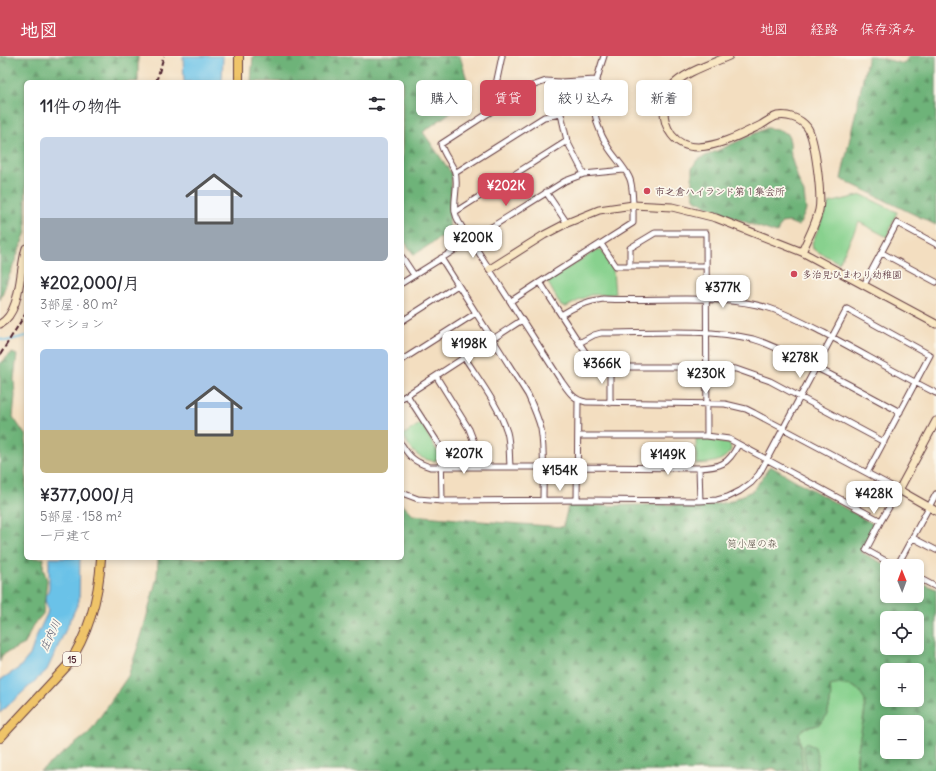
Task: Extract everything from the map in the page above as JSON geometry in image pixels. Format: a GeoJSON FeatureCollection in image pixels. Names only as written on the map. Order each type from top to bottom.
{"type":"FeatureCollection","features":[{"type":"Feature","properties":{"kind":"main road"},"geometry":{"type":"LineString","coordinates":[[239,56],[239,80]]}},
{"type":"Feature","properties":{"kind":"main road","name":"15"},"geometry":{"type":"LineString","coordinates":[[0,738],[68,666],[76,652],[88,628],[97,590],[101,560]]}},
{"type":"Feature","properties":{"kind":"street"},"geometry":{"type":"LineString","coordinates":[[497,80],[502,56]]}},
{"type":"Feature","properties":{"kind":"street"},"geometry":{"type":"LineString","coordinates":[[596,80],[604,56]]}},
{"type":"Feature","properties":{"kind":"street"},"geometry":{"type":"LineString","coordinates":[[730,56],[683,77],[671,88],[665,99],[664,115],[667,129],[675,138],[685,145],[698,147],[722,142],[761,125],[776,116],[787,115],[797,119],[807,127],[816,162],[820,195],[819,209],[802,252]]}},
{"type":"Feature","properties":{"kind":"street"},"geometry":{"type":"LineString","coordinates":[[485,116],[441,144],[455,173],[456,217],[562,382],[578,401],[610,403],[706,403],[725,404],[746,409],[936,511]]}},
{"type":"Feature","properties":{"kind":"street"},"geometry":{"type":"LineString","coordinates":[[455,173],[544,117],[550,116]]}},
{"type":"Feature","properties":{"kind":"street"},"geometry":{"type":"LineString","coordinates":[[561,116],[567,140],[584,174]]}},
{"type":"Feature","properties":{"kind":"street"},"geometry":{"type":"LineString","coordinates":[[511,302],[633,223],[630,178],[608,147],[594,116]]}},
{"type":"Feature","properties":{"kind":"street"},"geometry":{"type":"LineString","coordinates":[[455,212],[567,140]]}},
{"type":"Feature","properties":{"kind":"street"},"geometry":{"type":"LineString","coordinates":[[404,282],[565,181],[584,174],[624,170]]}},
{"type":"Feature","properties":{"kind":"street"},"geometry":{"type":"LineString","coordinates":[[546,192],[567,223]]}},
{"type":"Feature","properties":{"kind":"street"},"geometry":{"type":"LineString","coordinates":[[490,269],[544,235],[567,223],[599,210],[633,205],[672,207],[697,212],[716,218],[802,252],[936,324]]}},
{"type":"Feature","properties":{"kind":"street"},"geometry":{"type":"LineString","coordinates":[[864,286],[898,223],[936,244]]}},
{"type":"Feature","properties":{"kind":"street"},"geometry":{"type":"LineString","coordinates":[[630,265],[630,248],[655,233],[706,233],[707,436]]}},
{"type":"Feature","properties":{"kind":"street"},"geometry":{"type":"LineString","coordinates":[[601,244],[616,266],[706,266]]}},
{"type":"Feature","properties":{"kind":"street"},"geometry":{"type":"LineString","coordinates":[[882,252],[936,282]]}},
{"type":"Feature","properties":{"kind":"street"},"geometry":{"type":"LineString","coordinates":[[0,324],[9,316],[15,303],[24,254]]}},
{"type":"Feature","properties":{"kind":"street"},"geometry":{"type":"LineString","coordinates":[[441,258],[528,395],[534,407],[541,430],[544,500]]}},
{"type":"Feature","properties":{"kind":"street"},"geometry":{"type":"LineString","coordinates":[[404,260],[414,275]]}},
{"type":"Feature","properties":{"kind":"street"},"geometry":{"type":"LineString","coordinates":[[540,282],[595,367],[706,367],[736,369],[770,382],[884,442]]}},
{"type":"Feature","properties":{"kind":"street"},"geometry":{"type":"LineString","coordinates":[[404,320],[458,285]]}},
{"type":"Feature","properties":{"kind":"street"},"geometry":{"type":"LineString","coordinates":[[561,315],[576,305],[599,299],[735,301],[769,308],[796,319],[936,393]]}},
{"type":"Feature","properties":{"kind":"street"},"geometry":{"type":"LineString","coordinates":[[404,494],[418,499],[442,501],[700,501],[717,500],[740,492],[759,474],[782,428],[800,398],[847,309],[930,355],[867,473]]}},
{"type":"Feature","properties":{"kind":"street"},"geometry":{"type":"LineString","coordinates":[[404,359],[476,313]]}},
{"type":"Feature","properties":{"kind":"street"},"geometry":{"type":"LineString","coordinates":[[404,397],[522,320]]}},
{"type":"Feature","properties":{"kind":"street"},"geometry":{"type":"LineString","coordinates":[[579,343],[594,335],[601,334],[706,333],[754,340],[777,348],[816,367],[900,412]]}},
{"type":"Feature","properties":{"kind":"street"},"geometry":{"type":"LineString","coordinates":[[464,358],[497,409],[504,424],[509,445],[510,466]]}},
{"type":"Feature","properties":{"kind":"street"},"geometry":{"type":"LineString","coordinates":[[610,368],[610,403]]}},
{"type":"Feature","properties":{"kind":"street"},"geometry":{"type":"LineString","coordinates":[[436,376],[469,429],[474,442],[476,466]]}},
{"type":"Feature","properties":{"kind":"street"},"geometry":{"type":"LineString","coordinates":[[408,395],[438,443],[440,449],[442,466],[442,501]]}},
{"type":"Feature","properties":{"kind":"street"},"geometry":{"type":"LineString","coordinates":[[577,500],[578,401]]}},
{"type":"Feature","properties":{"kind":"street"},"geometry":{"type":"LineString","coordinates":[[883,559],[866,550],[880,521],[899,490],[936,421]]}},
{"type":"Feature","properties":{"kind":"street"},"geometry":{"type":"LineString","coordinates":[[578,436],[707,436],[729,439],[880,521]]}},
{"type":"Feature","properties":{"kind":"street"},"geometry":{"type":"LineString","coordinates":[[577,467],[699,468],[720,466],[731,457],[738,445]]}},
{"type":"Feature","properties":{"kind":"street"},"geometry":{"type":"LineString","coordinates":[[404,448],[409,456],[419,464],[430,467],[543,467]]}},
{"type":"Feature","properties":{"kind":"street"},"geometry":{"type":"LineString","coordinates":[[699,468],[700,501]]}},
{"type":"Feature","properties":{"kind":"street"},"geometry":{"type":"LineString","coordinates":[[900,559],[936,494]]}},
{"type":"Feature","properties":{"kind":"street"},"geometry":{"type":"LineString","coordinates":[[913,538],[936,550]]}},
{"type":"Feature","properties":{"kind":"street"},"geometry":{"type":"LineString","coordinates":[[924,581],[936,587]]}},
{"type":"Feature","properties":{"kind":"green space"},"geometry":{"type":"Polygon","coordinates":[[[0,56],[138,56],[138,80],[24,80],[24,237],[0,300],[0,56]]]}},
{"type":"Feature","properties":{"kind":"green space"},"geometry":{"type":"Polygon","coordinates":[[[253,56],[460,56],[467,80],[416,80],[416,116],[445,116],[423,132],[452,174],[449,232],[414,255],[404,241],[404,80],[251,80],[253,56]]]}},
{"type":"Feature","properties":{"kind":"green space"},"geometry":{"type":"Polygon","coordinates":[[[868,56],[904,64],[909,56],[936,56],[936,225],[841,179],[868,56]]]}},
{"type":"Feature","properties":{"kind":"green space"},"geometry":{"type":"Polygon","coordinates":[[[767,128],[777,129],[788,134],[791,157],[804,193],[806,210],[799,226],[789,222],[781,223],[777,233],[735,218],[695,200],[692,191],[692,168],[697,160],[767,128]]]}},
{"type":"Feature","properties":{"kind":"green space"},"geometry":{"type":"Polygon","coordinates":[[[862,195],[897,212],[887,237],[859,222],[839,263],[813,249],[812,243],[829,203],[862,195]]]}},
{"type":"Feature","properties":{"kind":"green space"},"geometry":{"type":"Polygon","coordinates":[[[598,249],[602,251],[613,270],[615,294],[590,295],[566,307],[561,306],[547,281],[598,249]]]}},
{"type":"Feature","properties":{"kind":"green space"},"geometry":{"type":"Polygon","coordinates":[[[12,353],[17,355],[14,379],[15,396],[13,417],[24,433],[24,560],[44,560],[43,568],[47,580],[43,614],[33,625],[25,644],[2,655],[0,662],[0,363],[12,353]]]}},
{"type":"Feature","properties":{"kind":"green space"},"geometry":{"type":"Polygon","coordinates":[[[421,423],[440,456],[435,461],[419,456],[409,446],[404,434],[421,423]]]}},
{"type":"Feature","properties":{"kind":"green space"},"geometry":{"type":"Polygon","coordinates":[[[696,439],[718,441],[730,444],[731,450],[724,458],[716,462],[696,464],[696,439]]]}},
{"type":"Feature","properties":{"kind":"green space","name":"筒小屋の森"},"geometry":{"type":"Polygon","coordinates":[[[770,466],[875,525],[861,552],[880,562],[880,603],[924,603],[924,584],[936,589],[936,771],[858,771],[857,754],[865,712],[865,701],[860,691],[848,685],[839,685],[830,686],[831,695],[828,712],[823,721],[819,724],[804,728],[799,733],[803,771],[779,771],[773,768],[762,771],[40,771],[89,733],[128,676],[142,634],[157,577],[158,560],[404,560],[404,506],[413,515],[563,527],[568,506],[716,504],[728,502],[754,490],[770,466]]]}},
{"type":"Feature","properties":{"kind":"green space"},"geometry":{"type":"Polygon","coordinates":[[[836,684],[852,686],[860,691],[866,702],[856,761],[858,771],[803,771],[799,733],[804,728],[819,724],[823,721],[828,712],[831,695],[830,686],[836,684]]]}},
{"type":"Feature","properties":{"kind":"green space"},"geometry":{"type":"Polygon","coordinates":[[[806,743],[815,747],[818,759],[816,771],[806,771],[803,745],[806,743]]]}},
{"type":"Feature","properties":{"kind":"water"},"geometry":{"type":"Polygon","coordinates":[[[183,56],[223,56],[222,80],[184,80],[183,56]]]}},
{"type":"Feature","properties":{"kind":"water","name":"庄内川"},"geometry":{"type":"Polygon","coordinates":[[[49,560],[80,560],[79,601],[47,670],[0,713],[0,680],[19,668],[30,655],[47,614],[48,609],[45,600],[49,588],[49,560]]]}},
{"type":"Feature","properties":{"kind":"waterway"},"geometry":{"type":"LineString","coordinates":[[0,339],[6,341],[24,336]]}},
{"type":"Feature","properties":{"kind":"railway"},"geometry":{"type":"LineString","coordinates":[[157,80],[164,56]]}},
{"type":"Feature","properties":{"kind":"railway"},"geometry":{"type":"LineString","coordinates":[[0,355],[24,316]]}},
{"type":"Feature","properties":{"kind":"place","name":"市之倉ハイランド第１集会所"},"geometry":{"type":"Point","coordinates":[647,191]}},
{"type":"Feature","properties":{"kind":"place","name":"多治見ひまわり幼稚園"},"geometry":{"type":"Point","coordinates":[794,274]}}]}
